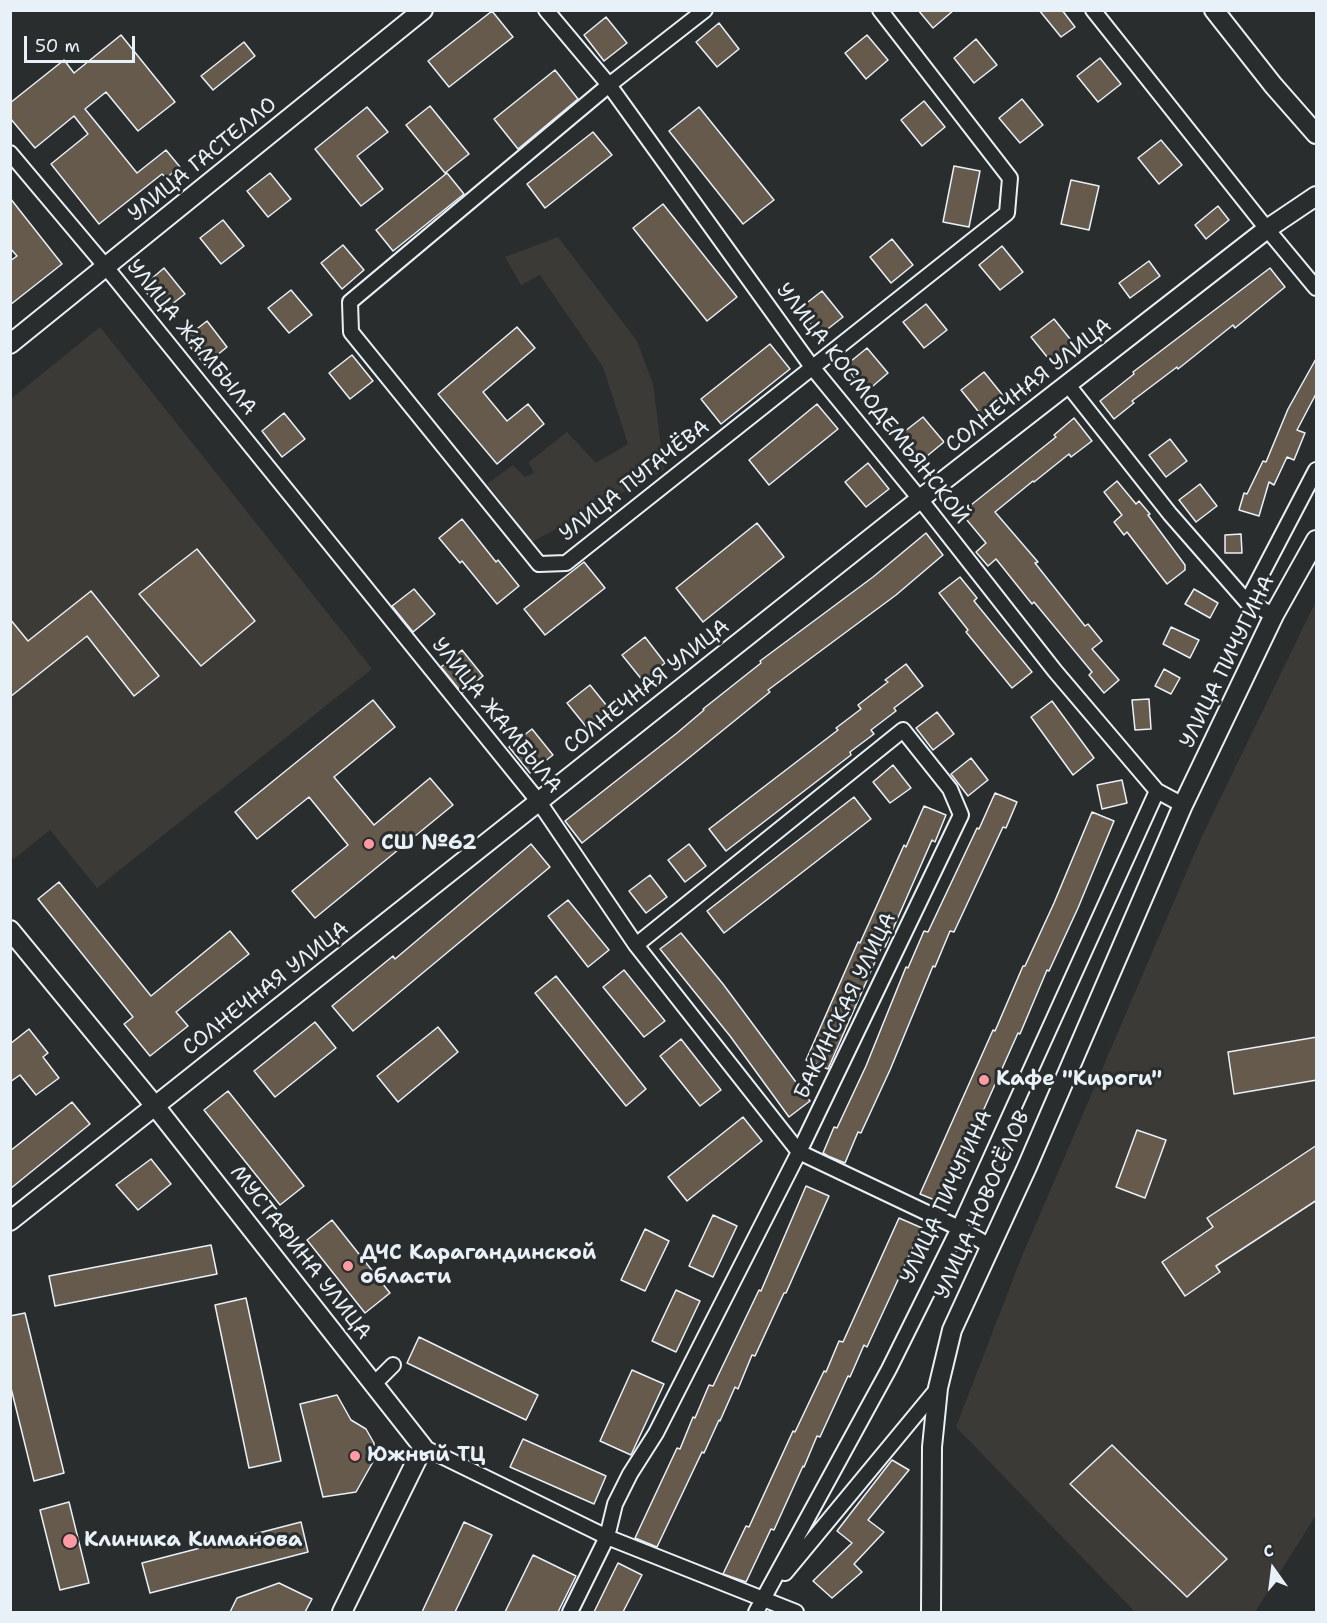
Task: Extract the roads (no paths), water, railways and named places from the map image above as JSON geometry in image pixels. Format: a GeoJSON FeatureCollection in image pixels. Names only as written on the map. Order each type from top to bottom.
{"type":"FeatureCollection","features":[{"type":"Feature","properties":{"kind":"street","name":"УЛИЦА ГАСТЕЛЛО"},"geometry":{"type":"LineString","coordinates":[[10,344],[423,10]]}},
{"type":"Feature","properties":{"kind":"street","name":"УЛИЦА КОСМОДЕМЬЯНСКОЙ"},"geometry":{"type":"LineString","coordinates":[[546,10],[609,86],[812,367],[920,499],[1055,671],[1157,791],[1183,805]]}},
{"type":"Feature","properties":{"kind":"street","name":"УЛИЦА ПУГАЧЁВА"},"geometry":{"type":"LineString","coordinates":[[705,10],[609,86],[350,302],[351,332],[539,564],[566,563],[1007,213],[1010,178],[880,10]]}},
{"type":"Feature","properties":{"kind":"street"},"geometry":{"type":"LineString","coordinates":[[1094,10],[1267,229],[1317,288]]}},
{"type":"Feature","properties":{"kind":"street"},"geometry":{"type":"LineString","coordinates":[[1215,10],[1273,85],[1317,134]]}},
{"type":"Feature","properties":{"kind":"street","name":"УЛИЦА ЖАМБЫЛА"},"geometry":{"type":"LineString","coordinates":[[10,153],[106,267],[539,802],[636,945],[799,1152],[990,1245]]}},
{"type":"Feature","properties":{"kind":"street","name":"СОЛНЕЧНАЯ УЛИЦА"},"geometry":{"type":"LineString","coordinates":[[10,1221],[920,499],[1267,229],[1317,196]]}},
{"type":"Feature","properties":{"kind":"street"},"geometry":{"type":"LineString","coordinates":[[1068,385],[1170,514],[1247,602],[1274,615]]}},
{"type":"Feature","properties":{"kind":"street"},"geometry":{"type":"LineString","coordinates":[[1247,602],[1316,472]]}},
{"type":"Feature","properties":{"kind":"street","name":"УЛИЦА ПИЧУГИНА"},"geometry":{"type":"LineString","coordinates":[[1183,805],[1274,615],[1317,540]]}},
{"type":"Feature","properties":{"kind":"street","name":"БАКИНСКАЯ УЛИЦА"},"geometry":{"type":"LineString","coordinates":[[570,1612],[607,1537],[615,1504],[630,1474],[656,1433],[799,1152],[961,815],[950,789],[903,730],[636,945]]}},
{"type":"Feature","properties":{"kind":"street","name":"УЛИЦА ПИЧУГИНА"},"geometry":{"type":"LineString","coordinates":[[756,1612],[890,1369],[959,1228],[1157,791]]}},
{"type":"Feature","properties":{"kind":"street","name":"УЛИЦА НОВОСЁЛОВ"},"geometry":{"type":"LineString","coordinates":[[931,1612],[932,1447],[938,1388],[952,1330],[1027,1167],[1183,805]]}},
{"type":"Feature","properties":{"kind":"street","name":"МУСТАФИНА УЛИЦА"},"geometry":{"type":"LineString","coordinates":[[10,930],[155,1106],[423,1447],[607,1537],[796,1612]]}},
{"type":"Feature","properties":{"kind":"street"},"geometry":{"type":"LineString","coordinates":[[374,1384],[393,1365]]}},
{"type":"Feature","properties":{"kind":"street"},"geometry":{"type":"LineString","coordinates":[[764,1598],[938,1388]]}},
{"type":"Feature","properties":{"kind":"street"},"geometry":{"type":"LineString","coordinates":[[342,1612],[423,1447]]}},
{"type":"Feature","properties":{"kind":"place","name":"СШ №62"},"geometry":{"type":"Point","coordinates":[369,844]}},
{"type":"Feature","properties":{"kind":"place","name":"Кафе \"Кироги\""},"geometry":{"type":"Point","coordinates":[984,1080]}},
{"type":"Feature","properties":{"kind":"place","name":"ДЧС Карагандинской области"},"geometry":{"type":"Point","coordinates":[348,1266]}},
{"type":"Feature","properties":{"kind":"place","name":"Южный ТЦ"},"geometry":{"type":"Point","coordinates":[355,1456]}},
{"type":"Feature","properties":{"kind":"place","name":"Клиника Киманова"},"geometry":{"type":"Point","coordinates":[70,1541]}}]}
